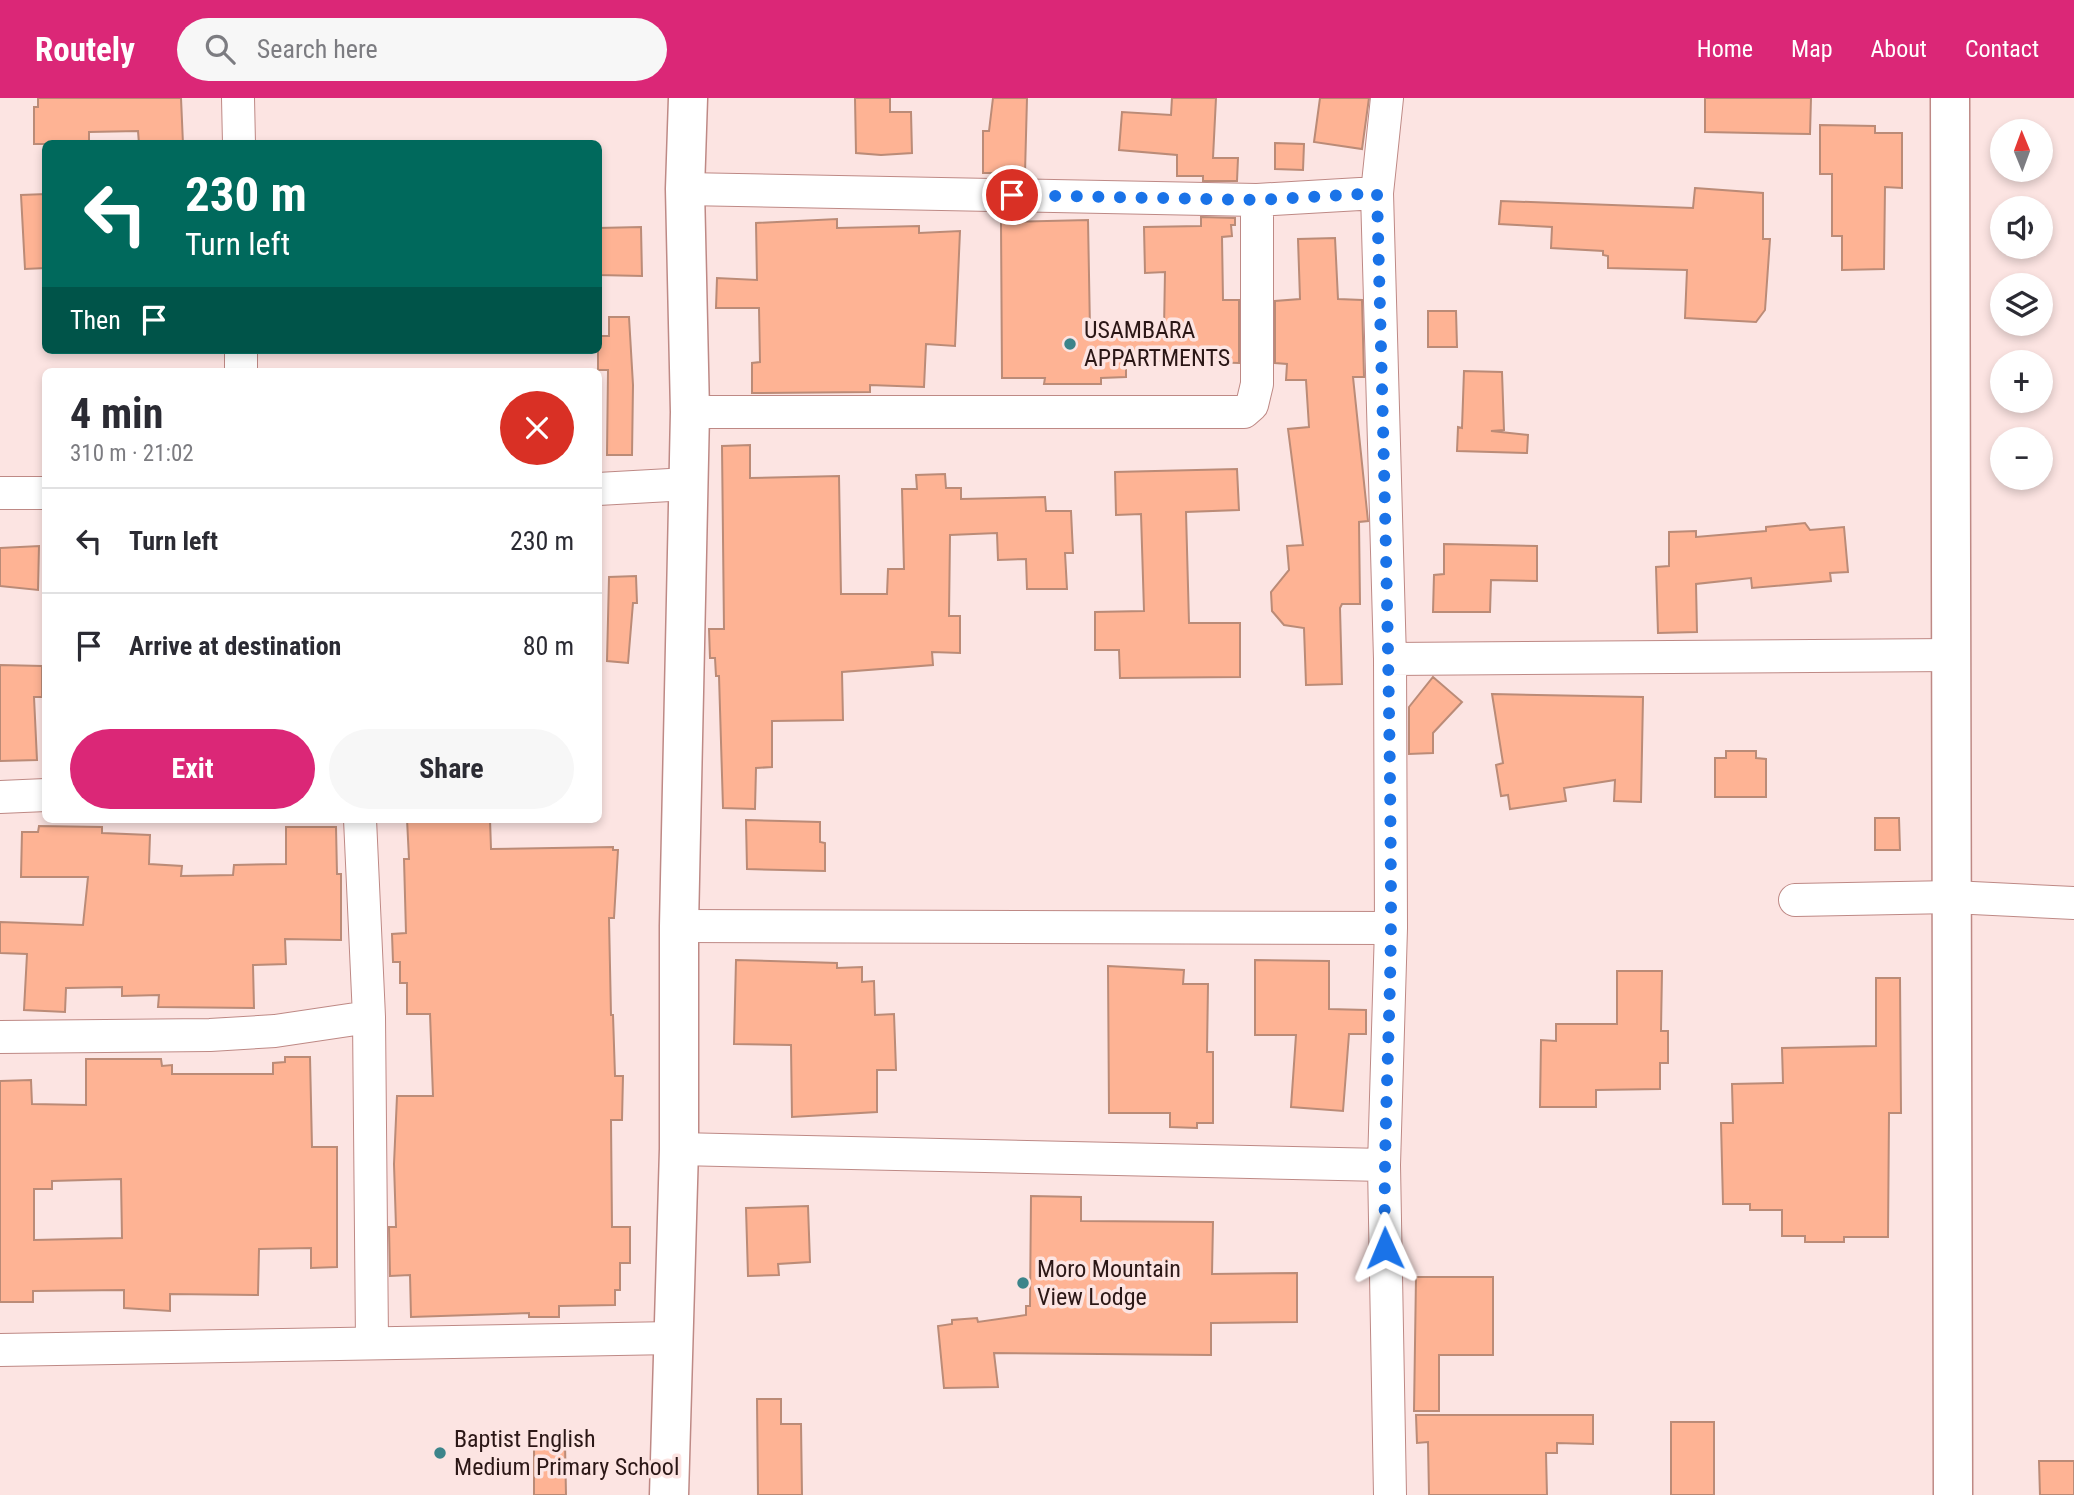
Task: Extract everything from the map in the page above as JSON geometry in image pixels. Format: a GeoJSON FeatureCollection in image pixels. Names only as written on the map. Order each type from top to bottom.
{"type":"FeatureCollection","features":[{"type":"Feature","properties":{"kind":"street"},"geometry":{"type":"LineString","coordinates":[[238,98],[239,140]]}},
{"type":"Feature","properties":{"kind":"street"},"geometry":{"type":"LineString","coordinates":[[669,1495],[678,1149],[679,926],[690,412],[685,189],[688,98]]}},
{"type":"Feature","properties":{"kind":"street"},"geometry":{"type":"LineString","coordinates":[[1387,98],[1377,193],[1390,659],[1391,928],[1384,1165],[1390,1495]]}},
{"type":"Feature","properties":{"kind":"street"},"geometry":{"type":"LineString","coordinates":[[1950,98],[1954,1495]]}},
{"type":"Feature","properties":{"kind":"street"},"geometry":{"type":"LineString","coordinates":[[685,189],[1257,200],[1377,193]]}},
{"type":"Feature","properties":{"kind":"street"},"geometry":{"type":"LineString","coordinates":[[690,412],[1244,412],[1252,405],[1258,384],[1257,200]]}},
{"type":"Feature","properties":{"kind":"street"},"geometry":{"type":"LineString","coordinates":[[602,488],[688,484]]}},
{"type":"Feature","properties":{"kind":"street"},"geometry":{"type":"LineString","coordinates":[[0,493],[42,493]]}},
{"type":"Feature","properties":{"kind":"street"},"geometry":{"type":"LineString","coordinates":[[1390,659],[1951,655]]}},
{"type":"Feature","properties":{"kind":"street"},"geometry":{"type":"LineString","coordinates":[[0,797],[42,795]]}},
{"type":"Feature","properties":{"kind":"street"},"geometry":{"type":"LineString","coordinates":[[360,823],[369,1017],[372,1342]]}},
{"type":"Feature","properties":{"kind":"street"},"geometry":{"type":"LineString","coordinates":[[1795,900],[1952,897],[2074,902]]}},
{"type":"Feature","properties":{"kind":"street"},"geometry":{"type":"LineString","coordinates":[[679,926],[1391,928]]}},
{"type":"Feature","properties":{"kind":"street"},"geometry":{"type":"LineString","coordinates":[[0,1037],[275,1031],[369,1017]]}},
{"type":"Feature","properties":{"kind":"street"},"geometry":{"type":"LineString","coordinates":[[678,1149],[1384,1165]]}},
{"type":"Feature","properties":{"kind":"street"},"geometry":{"type":"LineString","coordinates":[[0,1350],[673,1338]]}},
{"type":"Feature","properties":{"kind":"building"},"geometry":{"type":"Polygon","coordinates":[[[38,98],[181,98],[183,140],[139,140],[138,131],[89,132],[89,140],[42,140],[42,144],[34,144],[34,107],[38,107],[38,98]]]}},
{"type":"Feature","properties":{"kind":"building"},"geometry":{"type":"Polygon","coordinates":[[[855,98],[890,98],[890,112],[911,112],[912,153],[856,153],[855,98]]]}},
{"type":"Feature","properties":{"kind":"building"},"geometry":{"type":"Polygon","coordinates":[[[993,98],[1027,98],[1025,173],[983,173],[983,131],[989,131],[993,98]]]}},
{"type":"Feature","properties":{"kind":"building"},"geometry":{"type":"Polygon","coordinates":[[[1172,98],[1216,98],[1213,158],[1238,158],[1237,181],[1203,181],[1203,176],[1177,176],[1177,155],[1119,150],[1122,112],[1171,115],[1172,98]]]}},
{"type":"Feature","properties":{"kind":"building"},"geometry":{"type":"Polygon","coordinates":[[[1320,98],[1369,98],[1362,149],[1314,142],[1320,98]]]}},
{"type":"Feature","properties":{"kind":"building"},"geometry":{"type":"Polygon","coordinates":[[[1705,98],[1811,98],[1810,134],[1705,132],[1705,98]]]}},
{"type":"Feature","properties":{"kind":"building"},"geometry":{"type":"Polygon","coordinates":[[[1820,125],[1875,126],[1875,133],[1902,133],[1902,188],[1885,187],[1884,269],[1842,270],[1842,236],[1832,236],[1832,174],[1820,174],[1820,125]]]}},
{"type":"Feature","properties":{"kind":"building"},"geometry":{"type":"Polygon","coordinates":[[[1275,143],[1304,144],[1303,170],[1275,169],[1275,143]]]}},
{"type":"Feature","properties":{"kind":"building"},"geometry":{"type":"Polygon","coordinates":[[[1695,188],[1763,193],[1763,239],[1770,239],[1765,310],[1756,322],[1685,318],[1687,270],[1608,268],[1608,256],[1603,255],[1603,251],[1551,248],[1552,227],[1499,224],[1501,201],[1693,208],[1695,188]]]}},
{"type":"Feature","properties":{"kind":"building"},"geometry":{"type":"Polygon","coordinates":[[[42,194],[42,268],[25,269],[21,195],[42,194]]]}},
{"type":"Feature","properties":{"kind":"building"},"geometry":{"type":"Polygon","coordinates":[[[1201,217],[1235,218],[1235,225],[1231,225],[1232,236],[1222,237],[1223,300],[1239,300],[1239,363],[1126,360],[1126,377],[1101,378],[1101,384],[1044,384],[1045,378],[1002,378],[1001,222],[1088,220],[1090,330],[1164,329],[1165,272],[1145,273],[1144,227],[1201,226],[1201,217]]]}},
{"type":"Feature","properties":{"kind":"building"},"geometry":{"type":"Polygon","coordinates":[[[837,219],[837,228],[919,226],[919,233],[960,231],[955,346],[926,344],[924,387],[870,385],[870,392],[752,393],[752,363],[760,362],[759,308],[716,308],[717,278],[757,280],[756,223],[837,219]]]}},
{"type":"Feature","properties":{"kind":"building"},"geometry":{"type":"Polygon","coordinates":[[[641,227],[642,276],[602,275],[602,228],[641,227]]]}},
{"type":"Feature","properties":{"kind":"building"},"geometry":{"type":"Polygon","coordinates":[[[1335,238],[1338,299],[1362,300],[1364,377],[1353,377],[1368,521],[1359,522],[1360,604],[1342,604],[1340,608],[1342,684],[1306,685],[1304,628],[1284,625],[1272,611],[1271,592],[1289,570],[1287,546],[1303,545],[1288,429],[1309,427],[1306,380],[1286,380],[1287,364],[1275,363],[1275,301],[1300,299],[1298,239],[1335,238]]]}},
{"type":"Feature","properties":{"kind":"building"},"geometry":{"type":"Polygon","coordinates":[[[1428,311],[1456,311],[1457,347],[1428,347],[1428,311]]]}},
{"type":"Feature","properties":{"kind":"building"},"geometry":{"type":"Polygon","coordinates":[[[609,317],[629,317],[633,385],[632,455],[607,455],[608,370],[598,368],[598,354],[602,354],[602,336],[609,336],[609,317]]]}},
{"type":"Feature","properties":{"kind":"building"},"geometry":{"type":"Polygon","coordinates":[[[1464,371],[1502,372],[1504,430],[1491,431],[1528,435],[1527,453],[1457,451],[1458,427],[1462,428],[1464,371]]]}},
{"type":"Feature","properties":{"kind":"building"},"geometry":{"type":"Polygon","coordinates":[[[750,445],[750,478],[839,476],[841,594],[887,594],[888,569],[904,569],[902,489],[917,489],[916,475],[945,474],[946,488],[961,488],[961,499],[1045,497],[1046,511],[1071,511],[1073,553],[1065,553],[1067,589],[1027,589],[1026,559],[998,560],[997,533],[950,535],[949,616],[960,616],[960,653],[932,652],[933,665],[842,672],[843,720],[772,721],[772,767],[756,768],[755,809],[723,808],[719,676],[716,676],[715,658],[710,658],[709,629],[724,629],[722,446],[750,445]]]}},
{"type":"Feature","properties":{"kind":"building"},"geometry":{"type":"Polygon","coordinates":[[[1237,469],[1239,510],[1186,512],[1189,623],[1240,623],[1240,677],[1120,678],[1119,650],[1095,650],[1095,612],[1144,611],[1141,514],[1116,515],[1115,472],[1237,469]]]}},
{"type":"Feature","properties":{"kind":"building"},"geometry":{"type":"Polygon","coordinates":[[[1805,523],[1810,530],[1844,527],[1848,572],[1830,573],[1831,581],[1752,588],[1751,578],[1696,584],[1697,632],[1658,633],[1656,567],[1669,566],[1669,532],[1696,531],[1696,537],[1766,531],[1766,527],[1805,523]]]}},
{"type":"Feature","properties":{"kind":"building"},"geometry":{"type":"Polygon","coordinates":[[[1444,544],[1537,546],[1537,581],[1491,580],[1490,612],[1433,612],[1434,575],[1444,574],[1444,544]]]}},
{"type":"Feature","properties":{"kind":"building"},"geometry":{"type":"Polygon","coordinates":[[[39,546],[38,590],[0,586],[0,548],[39,546]]]}},
{"type":"Feature","properties":{"kind":"building"},"geometry":{"type":"Polygon","coordinates":[[[636,576],[637,603],[633,603],[628,663],[607,661],[609,577],[636,576]]]}},
{"type":"Feature","properties":{"kind":"building"},"geometry":{"type":"Polygon","coordinates":[[[0,665],[42,666],[42,697],[34,697],[37,760],[0,761],[0,665]]]}},
{"type":"Feature","properties":{"kind":"building"},"geometry":{"type":"Polygon","coordinates":[[[1433,677],[1462,702],[1433,733],[1433,753],[1409,754],[1409,707],[1433,677]]]}},
{"type":"Feature","properties":{"kind":"building"},"geometry":{"type":"Polygon","coordinates":[[[1492,694],[1643,697],[1641,802],[1614,801],[1615,780],[1564,788],[1566,801],[1510,809],[1508,795],[1501,796],[1496,765],[1503,763],[1492,694]]]}},
{"type":"Feature","properties":{"kind":"building"},"geometry":{"type":"Polygon","coordinates":[[[1726,751],[1756,751],[1756,758],[1766,759],[1766,797],[1715,797],[1715,758],[1726,758],[1726,751]]]}},
{"type":"Feature","properties":{"kind":"building"},"geometry":{"type":"Polygon","coordinates":[[[1875,818],[1899,818],[1900,850],[1875,850],[1875,818]]]}},
{"type":"Feature","properties":{"kind":"building"},"geometry":{"type":"Polygon","coordinates":[[[746,820],[820,822],[820,842],[825,843],[825,871],[747,869],[746,820]]]}},
{"type":"Feature","properties":{"kind":"building"},"geometry":{"type":"Polygon","coordinates":[[[407,823],[490,823],[491,849],[613,847],[613,850],[618,850],[614,918],[609,918],[611,1015],[615,1076],[623,1076],[622,1120],[611,1120],[612,1227],[630,1227],[630,1263],[620,1263],[620,1290],[615,1290],[615,1305],[559,1306],[559,1317],[529,1317],[529,1313],[411,1317],[410,1275],[390,1276],[389,1227],[396,1227],[394,1164],[397,1096],[433,1096],[430,1014],[407,1014],[407,983],[400,983],[400,962],[393,962],[392,934],[406,933],[404,859],[409,859],[407,823]]]}},
{"type":"Feature","properties":{"kind":"building"},"geometry":{"type":"Polygon","coordinates":[[[39,826],[102,827],[102,833],[150,835],[149,864],[182,866],[181,876],[233,875],[234,865],[286,864],[286,827],[336,827],[337,874],[341,874],[341,940],[285,939],[286,964],[253,965],[254,1008],[158,1007],[159,995],[122,996],[122,987],[66,988],[65,1012],[24,1010],[27,954],[0,953],[0,922],[83,925],[88,877],[21,877],[22,832],[38,832],[39,826]]]}},
{"type":"Feature","properties":{"kind":"building"},"geometry":{"type":"Polygon","coordinates":[[[736,960],[837,963],[837,968],[862,967],[862,982],[874,981],[875,1015],[894,1014],[896,1070],[877,1070],[877,1112],[792,1117],[791,1045],[734,1044],[736,960]]]}},
{"type":"Feature","properties":{"kind":"building"},"geometry":{"type":"Polygon","coordinates":[[[1255,960],[1329,961],[1329,1009],[1366,1010],[1366,1034],[1349,1034],[1343,1111],[1291,1107],[1296,1035],[1255,1035],[1255,960]]]}},
{"type":"Feature","properties":{"kind":"building"},"geometry":{"type":"Polygon","coordinates":[[[1108,966],[1184,970],[1183,984],[1208,984],[1207,1052],[1213,1052],[1213,1123],[1197,1123],[1197,1128],[1170,1127],[1170,1113],[1109,1113],[1108,966]]]}},
{"type":"Feature","properties":{"kind":"building"},"geometry":{"type":"Polygon","coordinates":[[[1617,971],[1662,971],[1661,1031],[1668,1031],[1668,1063],[1660,1063],[1660,1089],[1596,1090],[1596,1107],[1540,1107],[1541,1040],[1556,1041],[1556,1024],[1617,1024],[1617,971]]]}},
{"type":"Feature","properties":{"kind":"building"},"geometry":{"type":"Polygon","coordinates":[[[1876,978],[1900,978],[1901,1113],[1889,1113],[1888,1237],[1844,1237],[1844,1242],[1805,1242],[1805,1236],[1782,1236],[1782,1210],[1750,1210],[1750,1204],[1723,1204],[1721,1123],[1733,1123],[1732,1084],[1783,1083],[1782,1048],[1876,1046],[1876,978]]]}},
{"type":"Feature","properties":{"kind":"building"},"geometry":{"type":"Polygon","coordinates":[[[285,1057],[310,1057],[312,1147],[337,1147],[337,1267],[311,1268],[311,1248],[259,1249],[258,1295],[170,1294],[170,1311],[124,1308],[124,1290],[33,1291],[33,1302],[0,1302],[0,1081],[31,1080],[32,1104],[86,1105],[86,1059],[161,1059],[162,1066],[172,1065],[172,1074],[273,1074],[273,1063],[285,1062],[285,1057]],[[121,1179],[52,1181],[52,1189],[34,1189],[34,1240],[122,1238],[121,1179]]]}},
{"type":"Feature","properties":{"kind":"building"},"geometry":{"type":"Polygon","coordinates":[[[1031,1196],[1081,1197],[1081,1221],[1213,1222],[1212,1274],[1297,1273],[1297,1322],[1211,1323],[1211,1355],[994,1353],[998,1387],[944,1388],[938,1326],[952,1324],[952,1320],[977,1318],[978,1322],[1026,1315],[1026,1306],[1030,1306],[1031,1196]]]}},
{"type":"Feature","properties":{"kind":"building"},"geometry":{"type":"Polygon","coordinates":[[[808,1206],[810,1262],[778,1264],[779,1275],[748,1276],[746,1208],[808,1206]]]}},
{"type":"Feature","properties":{"kind":"building"},"geometry":{"type":"Polygon","coordinates":[[[1416,1277],[1493,1277],[1493,1355],[1439,1355],[1439,1411],[1414,1411],[1416,1277]]]}},
{"type":"Feature","properties":{"kind":"building"},"geometry":{"type":"Polygon","coordinates":[[[757,1399],[781,1399],[781,1424],[801,1424],[802,1495],[758,1495],[757,1399]]]}},
{"type":"Feature","properties":{"kind":"building"},"geometry":{"type":"Polygon","coordinates":[[[1416,1415],[1593,1415],[1593,1444],[1557,1443],[1557,1453],[1546,1453],[1547,1495],[1429,1495],[1428,1442],[1417,1443],[1416,1415]]]}},
{"type":"Feature","properties":{"kind":"building"},"geometry":{"type":"Polygon","coordinates":[[[1671,1422],[1714,1422],[1714,1495],[1671,1495],[1671,1422]]]}},
{"type":"Feature","properties":{"kind":"building"},"geometry":{"type":"Polygon","coordinates":[[[534,1443],[565,1443],[566,1495],[534,1495],[534,1443]]]}},
{"type":"Feature","properties":{"kind":"building"},"geometry":{"type":"Polygon","coordinates":[[[2039,1461],[2074,1461],[2074,1495],[2040,1495],[2039,1461]]]}},
{"type":"Feature","properties":{"kind":"place","name":"USAMBARA APPARTMENTS"},"geometry":{"type":"Point","coordinates":[1070,344]}},
{"type":"Feature","properties":{"kind":"place","name":"Moro Mountain View Lodge"},"geometry":{"type":"Point","coordinates":[1023,1283]}},
{"type":"Feature","properties":{"kind":"place","name":"Baptist English Medium Primary School"},"geometry":{"type":"Point","coordinates":[440,1453]}},
{"type":"Feature","properties":{"kind":"route"},"geometry":{"type":"LineString","coordinates":[[1012,195],[1257,200],[1377,193],[1390,659],[1391,928],[1384,1165],[1385,1248]]}}]}
